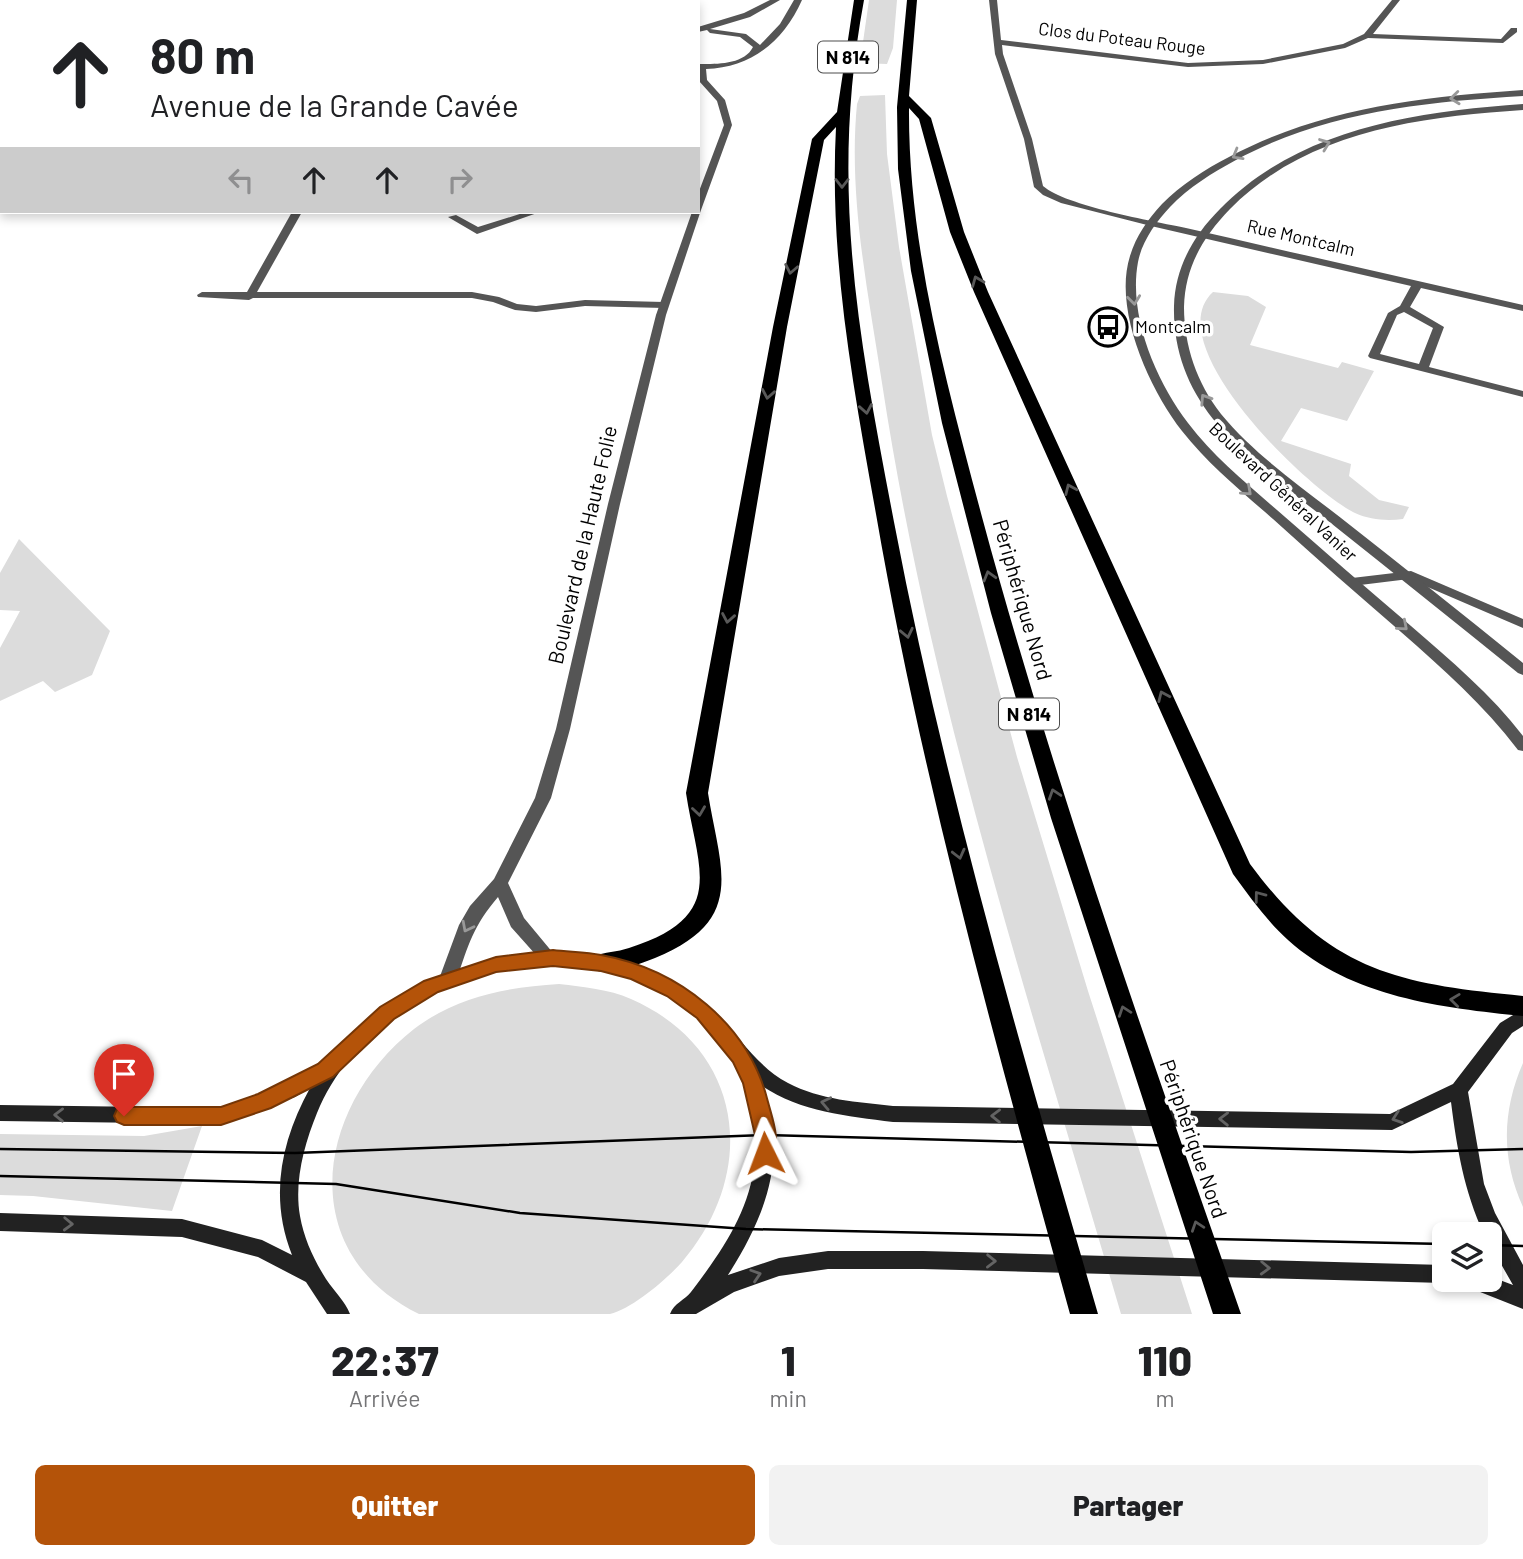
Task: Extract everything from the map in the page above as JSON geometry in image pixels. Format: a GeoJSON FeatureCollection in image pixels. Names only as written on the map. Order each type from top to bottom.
{"type":"FeatureCollection","features":[{"type":"Feature","properties":{"kind":"highway","name":"N 814"},"geometry":{"type":"LineString","coordinates":[[859,0],[849,48],[841,115],[842,201],[848,308],[890,553],[933,751],[989,973],[1084,1314]]}},
{"type":"Feature","properties":{"kind":"highway","name":"Périphérique Nord"},"geometry":{"type":"LineString","coordinates":[[912,0],[903,143],[909,215],[946,407],[978,537],[1073,853],[1227,1314]]}},
{"type":"Feature","properties":{"kind":"highway"},"geometry":{"type":"LineString","coordinates":[[904,97],[925,118],[957,232],[981,292],[1235,856],[1259,897],[1283,924],[1310,945],[1369,976],[1416,992],[1451,1000],[1523,1006]]}},
{"type":"Feature","properties":{"kind":"highway"},"geometry":{"type":"LineString","coordinates":[[601,963],[621,962],[665,943],[694,920],[712,894],[712,862],[700,818],[697,793],[780,327],[818,139],[841,115]]}},
{"type":"Feature","properties":{"kind":"main road"},"geometry":{"type":"LineString","coordinates":[[340,1314],[310,1274],[296,1236],[288,1181],[300,1130],[319,1088],[335,1064],[387,1013],[448,979],[496,965],[550,959],[601,963],[636,972],[674,990],[704,1013],[741,1056],[780,1088],[805,1099],[893,1114],[1392,1122],[1459,1090],[1506,1028],[1523,1016]]}},
{"type":"Feature","properties":{"kind":"main road"},"geometry":{"type":"LineString","coordinates":[[687,1309],[727,1263],[746,1229],[758,1199],[766,1135],[761,1108],[741,1056]]}},
{"type":"Feature","properties":{"kind":"main road"},"geometry":{"type":"LineString","coordinates":[[0,1113],[221,1116],[289,1091],[335,1064]]}},
{"type":"Feature","properties":{"kind":"main road"},"geometry":{"type":"LineString","coordinates":[[1459,1090],[1467,1151],[1478,1195],[1500,1246],[1523,1284]]}},
{"type":"Feature","properties":{"kind":"main road"},"geometry":{"type":"LineString","coordinates":[[0,1222],[183,1228],[262,1249],[310,1274]]}},
{"type":"Feature","properties":{"kind":"main road"},"geometry":{"type":"LineString","coordinates":[[687,1309],[729,1284],[779,1267],[828,1260],[923,1260],[1432,1274]]}},
{"type":"Feature","properties":{"kind":"main road"},"geometry":{"type":"LineString","coordinates":[[1502,1291],[1523,1299]]}},
{"type":"Feature","properties":{"kind":"street"},"geometry":{"type":"LineString","coordinates":[[700,30],[747,15],[776,0]]}},
{"type":"Feature","properties":{"kind":"street"},"geometry":{"type":"LineString","coordinates":[[700,66],[734,64],[753,55],[777,31],[798,0]]}},
{"type":"Feature","properties":{"kind":"street","name":"Rue Montcalm"},"geometry":{"type":"LineString","coordinates":[[993,0],[996,42],[1028,139],[1040,187],[1064,201],[1523,308]]}},
{"type":"Feature","properties":{"kind":"street"},"geometry":{"type":"LineString","coordinates":[[1367,36],[1396,0]]}},
{"type":"Feature","properties":{"kind":"street","name":"Clos du Poteau Rouge"},"geometry":{"type":"LineString","coordinates":[[996,42],[1214,66],[1296,56],[1345,46],[1367,36],[1503,41],[1514,30]]}},
{"type":"Feature","properties":{"kind":"street"},"geometry":{"type":"LineString","coordinates":[[700,31],[722,31],[746,37],[756,44],[753,55]]}},
{"type":"Feature","properties":{"kind":"street","name":"Boulevard de la Haute Folie"},"geometry":{"type":"LineString","coordinates":[[700,66],[703,81],[721,100],[728,125],[700,204]]}},
{"type":"Feature","properties":{"kind":"street","name":"Boulevard Général Vanier"},"geometry":{"type":"LineString","coordinates":[[1523,93],[1391,106],[1344,114],[1300,127],[1250,148],[1180,191],[1152,223],[1139,246],[1133,264],[1133,306],[1140,334],[1169,405],[1184,426],[1224,470],[1472,687],[1523,746]]}},
{"type":"Feature","properties":{"kind":"street","name":"Boulevard Général Vanier"},"geometry":{"type":"LineString","coordinates":[[1523,107],[1420,119],[1361,132],[1318,146],[1255,180],[1203,233],[1182,272],[1178,322],[1185,359],[1206,401],[1227,426],[1281,477],[1523,670]]}},
{"type":"Feature","properties":{"kind":"street"},"geometry":{"type":"LineString","coordinates":[[249,297],[296,214]]}},
{"type":"Feature","properties":{"kind":"street"},"geometry":{"type":"LineString","coordinates":[[453,217],[477,231],[529,214]]}},
{"type":"Feature","properties":{"kind":"street","name":"Boulevard de la Haute Folie"},"geometry":{"type":"LineString","coordinates":[[448,979],[465,930],[476,911],[500,883],[543,798],[563,729],[614,503],[664,306],[697,214]]}},
{"type":"Feature","properties":{"kind":"street"},"geometry":{"type":"LineString","coordinates":[[1418,283],[1404,308],[1393,313],[1374,356],[1523,394]]}},
{"type":"Feature","properties":{"kind":"street"},"geometry":{"type":"LineString","coordinates":[[202,295],[472,295],[495,299],[515,307],[536,309],[585,303],[664,306]]}},
{"type":"Feature","properties":{"kind":"street"},"geometry":{"type":"LineString","coordinates":[[1404,308],[1439,327],[1423,368]]}},
{"type":"Feature","properties":{"kind":"street","name":"Boulevard Général Vanier"},"geometry":{"type":"LineString","coordinates":[[1352,582],[1403,573],[1523,624]]}},
{"type":"Feature","properties":{"kind":"street"},"geometry":{"type":"LineString","coordinates":[[500,883],[517,922],[550,959]]}},
{"type":"Feature","properties":{"kind":"shaded area"},"geometry":{"type":"Polygon","coordinates":[[[869,0],[897,0],[893,48],[887,64],[860,63],[869,0]]]}},
{"type":"Feature","properties":{"kind":"shaded area"},"geometry":{"type":"Polygon","coordinates":[[[885,95],[887,154],[899,247],[932,435],[947,496],[1017,757],[1088,991],[1192,1314],[1121,1314],[1018,968],[955,736],[902,501],[857,209],[857,104],[860,96],[885,95]]]}},
{"type":"Feature","properties":{"kind":"shaded area"},"geometry":{"type":"Polygon","coordinates":[[[1213,292],[1248,296],[1266,307],[1250,345],[1338,368],[1342,362],[1374,371],[1347,421],[1301,408],[1281,441],[1351,464],[1349,476],[1379,500],[1409,507],[1403,519],[1367,517],[1333,499],[1305,476],[1245,414],[1221,379],[1205,345],[1201,316],[1213,292]]]}},
{"type":"Feature","properties":{"kind":"shaded area"},"geometry":{"type":"Polygon","coordinates":[[[19,539],[110,631],[92,675],[55,692],[43,681],[0,701],[0,648],[20,611],[0,610],[0,573],[19,539]]]}},
{"type":"Feature","properties":{"kind":"shaded area"},"geometry":{"type":"Polygon","coordinates":[[[559,984],[587,987],[631,999],[669,1021],[698,1049],[718,1080],[728,1115],[730,1152],[723,1190],[707,1227],[682,1262],[649,1292],[619,1311],[610,1314],[419,1314],[379,1287],[351,1254],[336,1217],[333,1177],[339,1137],[356,1097],[381,1061],[414,1029],[465,1001],[501,991],[559,984]]]}},
{"type":"Feature","properties":{"kind":"shaded area"},"geometry":{"type":"Polygon","coordinates":[[[1523,1063],[1523,1207],[1511,1171],[1507,1135],[1511,1099],[1523,1063]]]}},
{"type":"Feature","properties":{"kind":"shaded area"},"geometry":{"type":"Polygon","coordinates":[[[202,1126],[172,1211],[0,1195],[0,1134],[144,1136],[202,1126]]]}},
{"type":"Feature","properties":{"kind":"tram line"},"geometry":{"type":"LineString","coordinates":[[0,1149],[295,1153],[766,1135],[1411,1152],[1523,1149]]}},
{"type":"Feature","properties":{"kind":"tram line"},"geometry":{"type":"LineString","coordinates":[[0,1176],[336,1184],[520,1213],[746,1229],[1432,1244]]}},
{"type":"Feature","properties":{"kind":"tram line"},"geometry":{"type":"LineString","coordinates":[[1502,1245],[1523,1246]]}},
{"type":"Feature","properties":{"kind":"place","name":"Montcalm"},"geometry":{"type":"Point","coordinates":[1108,327]}},
{"type":"Feature","properties":{"kind":"route"},"geometry":{"type":"LineString","coordinates":[[124,1116],[221,1116],[264,1101],[326,1071],[387,1013],[431,986],[466,972],[514,961],[573,959],[636,972],[674,990],[720,1028],[741,1056],[753,1083],[766,1135],[765,1153]]}}]}
